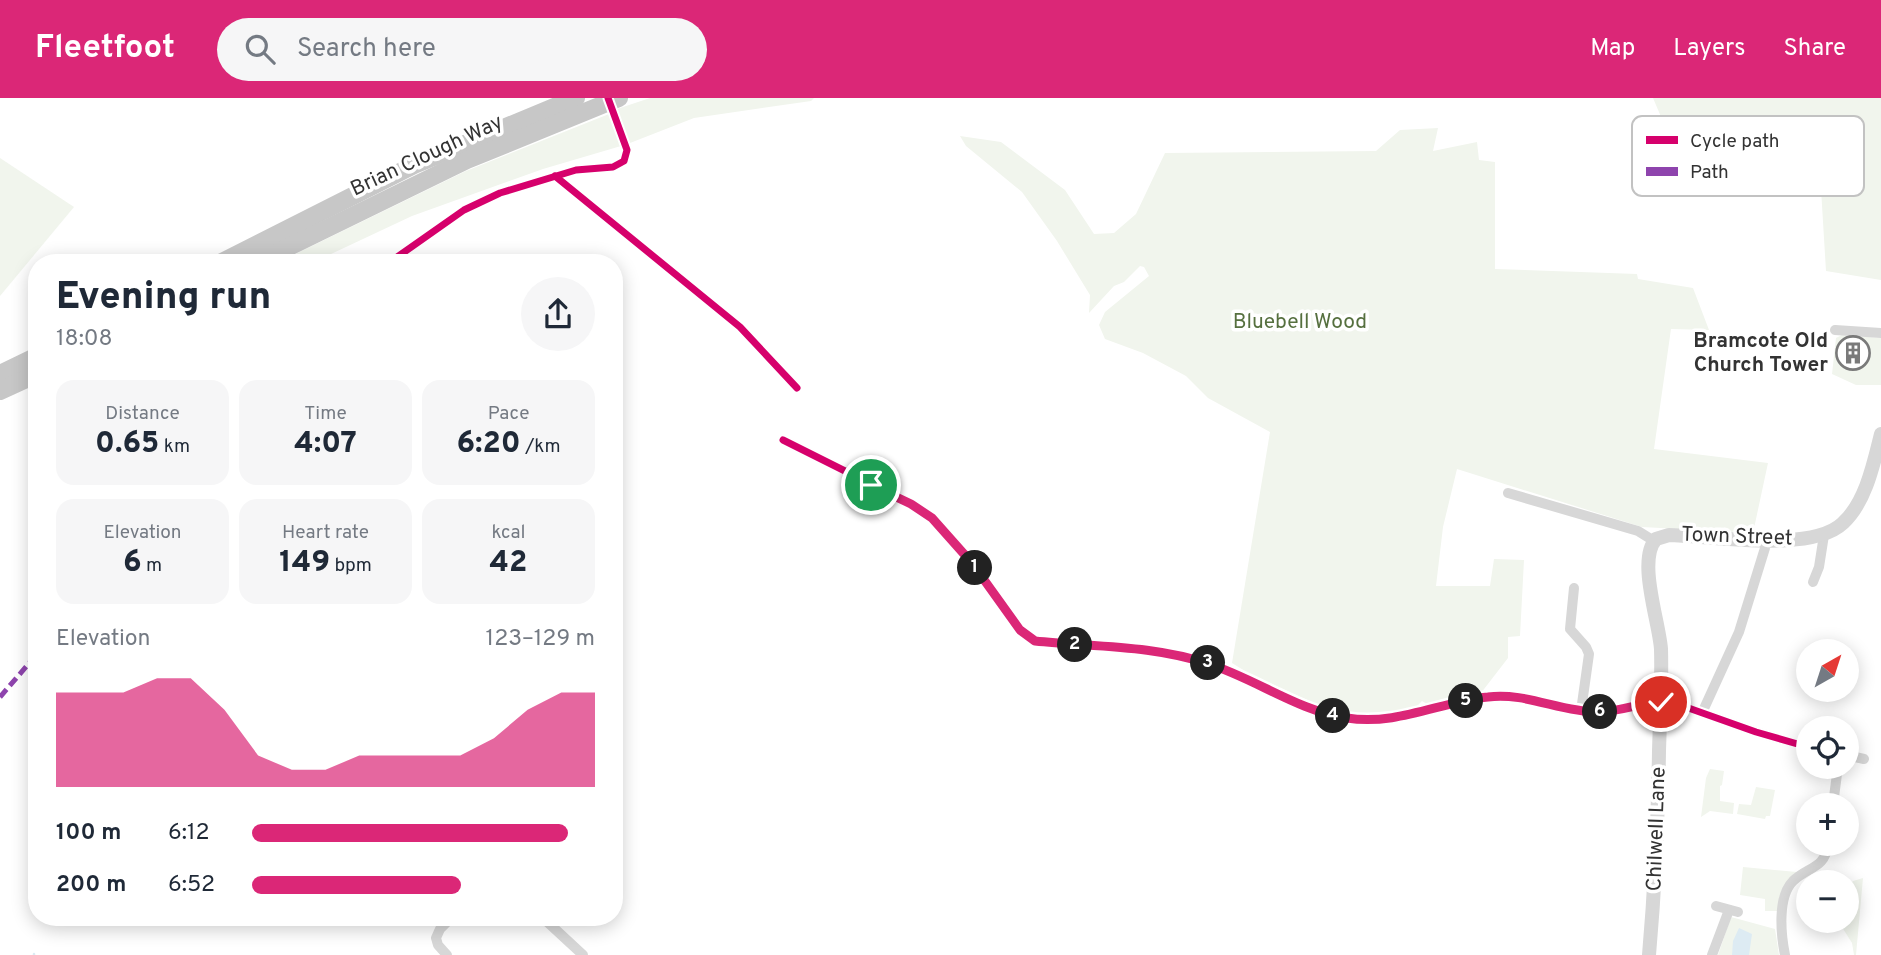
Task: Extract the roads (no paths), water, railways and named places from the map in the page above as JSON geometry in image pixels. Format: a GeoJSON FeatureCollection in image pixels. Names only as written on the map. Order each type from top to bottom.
{"type":"FeatureCollection","features":[{"type":"Feature","properties":{"kind":"highway","name":"Brian Clough Way"},"geometry":{"type":"LineString","coordinates":[[238,254],[414,165],[576,98]]}},
{"type":"Feature","properties":{"kind":"highway","name":"Brian Clough Way"},"geometry":{"type":"LineString","coordinates":[[274,254],[467,160],[619,98]]}},
{"type":"Feature","properties":{"kind":"highway"},"geometry":{"type":"LineString","coordinates":[[0,374],[28,360]]}},
{"type":"Feature","properties":{"kind":"highway"},"geometry":{"type":"LineString","coordinates":[[0,391],[28,378]]}},
{"type":"Feature","properties":{"kind":"street"},"geometry":{"type":"LineString","coordinates":[[1835,330],[1881,333]]}},
{"type":"Feature","properties":{"kind":"street","name":"Town Street"},"geometry":{"type":"LineString","coordinates":[[1508,493],[1639,531],[1655,540],[1669,535],[1786,541],[1824,535],[1845,522],[1852,512],[1866,482],[1881,434]]}},
{"type":"Feature","properties":{"kind":"street"},"geometry":{"type":"LineString","coordinates":[[783,440],[911,504],[932,518],[972,563],[1020,630],[1035,641],[1160,652],[1190,658],[1232,672],[1321,712],[1358,720],[1387,719],[1492,696],[1581,710],[1612,711],[1661,702],[1680,705],[1796,743]]}},
{"type":"Feature","properties":{"kind":"street"},"geometry":{"type":"LineString","coordinates":[[1813,582],[1819,567],[1824,535]]}},
{"type":"Feature","properties":{"kind":"street","name":"Chilwell Lane"},"geometry":{"type":"LineString","coordinates":[[1649,955],[1657,874],[1661,702],[1661,648],[1648,569],[1649,552],[1655,540]]}},
{"type":"Feature","properties":{"kind":"street"},"geometry":{"type":"LineString","coordinates":[[1702,713],[1739,632],[1765,548]]}},
{"type":"Feature","properties":{"kind":"street"},"geometry":{"type":"LineString","coordinates":[[1574,588],[1567,600],[1570,629],[1586,646],[1589,654],[1581,710]]}},
{"type":"Feature","properties":{"kind":"street"},"geometry":{"type":"LineString","coordinates":[[1859,758],[1864,759]]}},
{"type":"Feature","properties":{"kind":"street"},"geometry":{"type":"LineString","coordinates":[[1785,955],[1782,909],[1787,889],[1793,881],[1823,860],[1824,856]]}},
{"type":"Feature","properties":{"kind":"street"},"geometry":{"type":"LineString","coordinates":[[1712,955],[1734,911],[1716,906]]}},
{"type":"Feature","properties":{"kind":"street"},"geometry":{"type":"LineString","coordinates":[[443,926],[436,938],[438,945],[447,955]]}},
{"type":"Feature","properties":{"kind":"street"},"geometry":{"type":"LineString","coordinates":[[552,926],[583,955]]}},
{"type":"Feature","properties":{"kind":"place","name":"Bramcote Old Church Tower"},"geometry":{"type":"Point","coordinates":[1853,353]}},
{"type":"Feature","properties":{"kind":"park label","name":"Bluebell Wood"},"geometry":{"type":"Point","coordinates":[1300,322]}}]}
